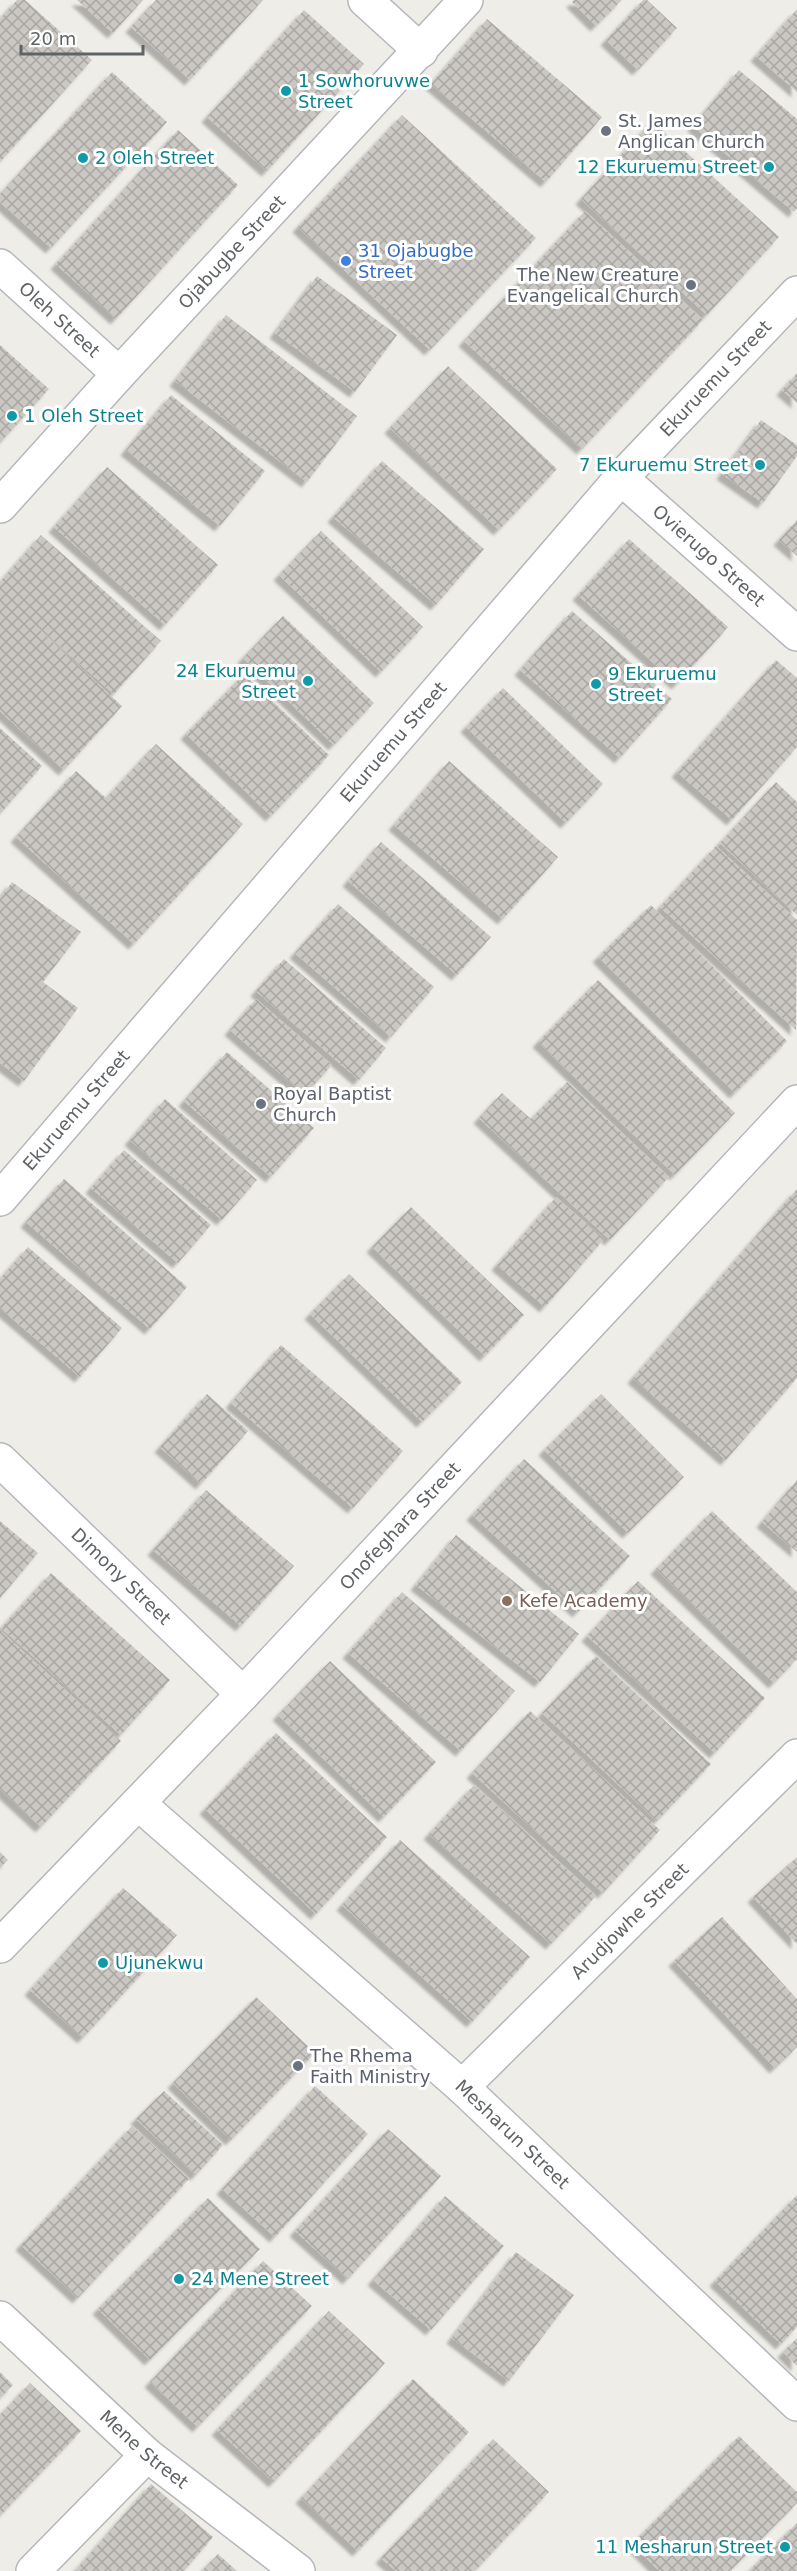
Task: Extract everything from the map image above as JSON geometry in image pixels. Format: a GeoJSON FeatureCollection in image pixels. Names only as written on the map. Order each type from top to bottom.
{"type":"FeatureCollection","features":[{"type":"Feature","properties":{"kind":"street"},"geometry":{"type":"LineString","coordinates":[[365,0],[421,51]]}},
{"type":"Feature","properties":{"kind":"street","name":"Ojabugbe Street"},"geometry":{"type":"LineString","coordinates":[[0,506],[119,374],[466,0]]}},
{"type":"Feature","properties":{"kind":"street","name":"Oleh Street"},"geometry":{"type":"LineString","coordinates":[[0,266],[119,374]]}},
{"type":"Feature","properties":{"kind":"street","name":"Ekuruemu Street"},"geometry":{"type":"LineString","coordinates":[[0,1199],[621,478],[797,293]]}},
{"type":"Feature","properties":{"kind":"street","name":"Ovierugo Street"},"geometry":{"type":"LineString","coordinates":[[621,478],[797,634]]}},
{"type":"Feature","properties":{"kind":"street","name":"Onofeghara Street"},"geometry":{"type":"LineString","coordinates":[[0,1946],[243,1694],[797,1102]]}},
{"type":"Feature","properties":{"kind":"street","name":"Dimony Street"},"geometry":{"type":"LineString","coordinates":[[0,1460],[243,1694]]}},
{"type":"Feature","properties":{"kind":"street","name":"Arudjowhe Street"},"geometry":{"type":"LineString","coordinates":[[462,2087],[793,1768]]}},
{"type":"Feature","properties":{"kind":"street","name":"Mesharun Street"},"geometry":{"type":"LineString","coordinates":[[138,1803],[462,2087],[797,2404]]}},
{"type":"Feature","properties":{"kind":"street","name":"Mene Street"},"geometry":{"type":"LineString","coordinates":[[0,2318],[147,2455],[298,2571]]}},
{"type":"Feature","properties":{"kind":"street"},"geometry":{"type":"LineString","coordinates":[[33,2571],[147,2455]]}},
{"type":"Feature","properties":{"kind":"building"},"geometry":{"type":"Polygon","coordinates":[[[17,0],[25,0],[92,60],[0,162],[0,19],[17,0]]]}},
{"type":"Feature","properties":{"kind":"building"},"geometry":{"type":"Polygon","coordinates":[[[77,0],[143,0],[113,33],[77,0]]]}},
{"type":"Feature","properties":{"kind":"building"},"geometry":{"type":"Polygon","coordinates":[[[156,0],[263,0],[190,80],[131,27],[156,0]]]}},
{"type":"Feature","properties":{"kind":"building"},"geometry":{"type":"Polygon","coordinates":[[[574,0],[622,0],[596,26],[572,2],[574,0]]]}},
{"type":"Feature","properties":{"kind":"building"},"geometry":{"type":"Polygon","coordinates":[[[643,0],[647,0],[677,28],[638,70],[606,40],[643,0]]]}},
{"type":"Feature","properties":{"kind":"building"},"geometry":{"type":"Polygon","coordinates":[[[797,9],[797,92],[756,56],[797,9]]]}},
{"type":"Feature","properties":{"kind":"building","name":"1 Sowhoruvwe Street"},"geometry":{"type":"Polygon","coordinates":[[[304,10],[364,64],[267,171],[207,117],[304,10]]]}},
{"type":"Feature","properties":{"kind":"building"},"geometry":{"type":"Polygon","coordinates":[[[487,19],[602,117],[546,182],[431,84],[487,19]]]}},
{"type":"Feature","properties":{"kind":"building","name":"12 Ekuruemu Street"},"geometry":{"type":"Polygon","coordinates":[[[739,70],[797,119],[797,208],[794,212],[693,126],[739,70]]]}},
{"type":"Feature","properties":{"kind":"building","name":"2 Oleh Street"},"geometry":{"type":"Polygon","coordinates":[[[112,72],[167,122],[51,248],[0,202],[0,194],[112,72]]]}},
{"type":"Feature","properties":{"kind":"building"},"geometry":{"type":"Polygon","coordinates":[[[402,115],[536,238],[430,350],[298,227],[402,115]]]}},
{"type":"Feature","properties":{"kind":"building"},"geometry":{"type":"Polygon","coordinates":[[[652,121],[779,237],[707,315],[581,199],[652,121]]]}},
{"type":"Feature","properties":{"kind":"building"},"geometry":{"type":"Polygon","coordinates":[[[178,130],[238,185],[116,319],[56,264],[178,130]]]}},
{"type":"Feature","properties":{"kind":"building"},"geometry":{"type":"Polygon","coordinates":[[[585,211],[703,320],[582,449],[464,341],[585,211]]]}},
{"type":"Feature","properties":{"kind":"building"},"geometry":{"type":"Polygon","coordinates":[[[317,276],[397,335],[355,392],[275,333],[317,276]]]}},
{"type":"Feature","properties":{"kind":"building"},"geometry":{"type":"Polygon","coordinates":[[[226,315],[357,416],[307,482],[175,381],[226,315]]]}},
{"type":"Feature","properties":{"kind":"building","name":"1 Oleh Street"},"geometry":{"type":"Polygon","coordinates":[[[0,345],[49,389],[0,443],[0,345]]]}},
{"type":"Feature","properties":{"kind":"building"},"geometry":{"type":"Polygon","coordinates":[[[448,366],[557,469],[499,530],[390,428],[448,366]]]}},
{"type":"Feature","properties":{"kind":"building"},"geometry":{"type":"Polygon","coordinates":[[[797,373],[797,403],[782,390],[797,373]]]}},
{"type":"Feature","properties":{"kind":"building"},"geometry":{"type":"Polygon","coordinates":[[[171,395],[265,471],[220,526],[126,450],[171,395]]]}},
{"type":"Feature","properties":{"kind":"building","name":"7 Ekuruemu Street"},"geometry":{"type":"Polygon","coordinates":[[[761,420],[797,445],[797,456],[763,503],[722,474],[761,420]]]}},
{"type":"Feature","properties":{"kind":"building"},"geometry":{"type":"Polygon","coordinates":[[[382,461],[484,549],[436,605],[333,517],[382,461]]]}},
{"type":"Feature","properties":{"kind":"building"},"geometry":{"type":"Polygon","coordinates":[[[107,467],[218,565],[165,625],[54,527],[107,467]]]}},
{"type":"Feature","properties":{"kind":"building"},"geometry":{"type":"Polygon","coordinates":[[[797,520],[797,556],[779,540],[797,520]]]}},
{"type":"Feature","properties":{"kind":"building"},"geometry":{"type":"Polygon","coordinates":[[[321,531],[423,627],[381,672],[279,575],[321,531]]]}},
{"type":"Feature","properties":{"kind":"building"},"geometry":{"type":"Polygon","coordinates":[[[41,535],[161,641],[114,694],[17,609],[122,706],[64,770],[0,711],[0,582],[41,535]]]}},
{"type":"Feature","properties":{"kind":"building"},"geometry":{"type":"Polygon","coordinates":[[[629,539],[728,627],[677,684],[578,595],[629,539]]]}},
{"type":"Feature","properties":{"kind":"building","name":"9 Ekuruemu Street"},"geometry":{"type":"Polygon","coordinates":[[[572,611],[672,699],[620,758],[520,670],[572,611]]]}},
{"type":"Feature","properties":{"kind":"building","name":"24 Ekuruemu Street"},"geometry":{"type":"Polygon","coordinates":[[[283,616],[374,703],[334,745],[243,658],[283,616]]]}},
{"type":"Feature","properties":{"kind":"building"},"geometry":{"type":"Polygon","coordinates":[[[776,660],[797,678],[797,747],[732,820],[677,772],[776,660]]]}},
{"type":"Feature","properties":{"kind":"building"},"geometry":{"type":"Polygon","coordinates":[[[244,674],[329,755],[271,816],[186,734],[244,674]]]}},
{"type":"Feature","properties":{"kind":"building"},"geometry":{"type":"Polygon","coordinates":[[[503,688],[603,784],[566,823],[466,727],[503,688]]]}},
{"type":"Feature","properties":{"kind":"building"},"geometry":{"type":"Polygon","coordinates":[[[0,728],[42,766],[0,814],[0,728]]]}},
{"type":"Feature","properties":{"kind":"building"},"geometry":{"type":"Polygon","coordinates":[[[156,744],[243,824],[134,944],[16,837],[76,771],[106,798],[156,744]]]}},
{"type":"Feature","properties":{"kind":"building"},"geometry":{"type":"Polygon","coordinates":[[[449,761],[558,857],[503,919],[394,825],[449,761]]]}},
{"type":"Feature","properties":{"kind":"building"},"geometry":{"type":"Polygon","coordinates":[[[776,782],[797,802],[797,915],[720,843],[776,782]]]}},
{"type":"Feature","properties":{"kind":"building"},"geometry":{"type":"Polygon","coordinates":[[[381,842],[491,937],[457,975],[348,881],[381,842]]]}},
{"type":"Feature","properties":{"kind":"building"},"geometry":{"type":"Polygon","coordinates":[[[716,846],[797,920],[796,1030],[660,907],[716,846]]]}},
{"type":"Feature","properties":{"kind":"building"},"geometry":{"type":"Polygon","coordinates":[[[12,882],[81,932],[43,982],[78,1008],[24,1081],[0,1063],[0,899],[12,882]]]}},
{"type":"Feature","properties":{"kind":"building"},"geometry":{"type":"Polygon","coordinates":[[[338,904],[434,987],[391,1037],[295,953],[338,904]]]}},
{"type":"Feature","properties":{"kind":"building"},"geometry":{"type":"Polygon","coordinates":[[[651,905],[787,1041],[735,1093],[598,957],[651,905]]]}},
{"type":"Feature","properties":{"kind":"building"},"geometry":{"type":"Polygon","coordinates":[[[284,959],[386,1048],[359,1080],[256,991],[284,959]]]}},
{"type":"Feature","properties":{"kind":"building"},"geometry":{"type":"Polygon","coordinates":[[[598,980],[735,1113],[675,1175],[538,1042],[598,980]]]}},
{"type":"Feature","properties":{"kind":"building"},"geometry":{"type":"Polygon","coordinates":[[[256,999],[332,1065],[305,1095],[230,1030],[256,999]]]}},
{"type":"Feature","properties":{"kind":"building"},"geometry":{"type":"Polygon","coordinates":[[[227,1052],[314,1128],[271,1177],[184,1101],[227,1052]]]}},
{"type":"Feature","properties":{"kind":"building"},"geometry":{"type":"Polygon","coordinates":[[[567,1082],[669,1177],[610,1240],[479,1118],[502,1093],[531,1119],[567,1082]]]}},
{"type":"Feature","properties":{"kind":"building"},"geometry":{"type":"Polygon","coordinates":[[[165,1099],[257,1180],[222,1220],[130,1140],[165,1099]]]}},
{"type":"Feature","properties":{"kind":"building"},"geometry":{"type":"Polygon","coordinates":[[[124,1150],[211,1225],[178,1263],[91,1188],[124,1150]]]}},
{"type":"Feature","properties":{"kind":"building"},"geometry":{"type":"Polygon","coordinates":[[[64,1179],[187,1287],[150,1329],[26,1222],[64,1179]]]}},
{"type":"Feature","properties":{"kind":"building"},"geometry":{"type":"Polygon","coordinates":[[[797,1189],[797,1378],[726,1460],[633,1378],[797,1189]]]}},
{"type":"Feature","properties":{"kind":"building"},"geometry":{"type":"Polygon","coordinates":[[[556,1197],[604,1239],[545,1307],[497,1265],[556,1197]]]}},
{"type":"Feature","properties":{"kind":"building"},"geometry":{"type":"Polygon","coordinates":[[[411,1207],[524,1315],[485,1356],[372,1247],[411,1207]]]}},
{"type":"Feature","properties":{"kind":"building"},"geometry":{"type":"Polygon","coordinates":[[[28,1247],[122,1328],[80,1377],[0,1308],[0,1279],[28,1247]]]}},
{"type":"Feature","properties":{"kind":"building"},"geometry":{"type":"Polygon","coordinates":[[[349,1274],[462,1382],[422,1422],[310,1314],[349,1274]]]}},
{"type":"Feature","properties":{"kind":"building"},"geometry":{"type":"Polygon","coordinates":[[[281,1345],[403,1451],[353,1508],[231,1403],[281,1345]]]}},
{"type":"Feature","properties":{"kind":"building"},"geometry":{"type":"Polygon","coordinates":[[[207,1394],[248,1431],[201,1484],[160,1447],[207,1394]]]}},
{"type":"Feature","properties":{"kind":"building"},"geometry":{"type":"Polygon","coordinates":[[[601,1394],[684,1477],[628,1533],[544,1450],[601,1394]]]}},
{"type":"Feature","properties":{"kind":"building"},"geometry":{"type":"Polygon","coordinates":[[[524,1459],[630,1556],[578,1612],[472,1515],[524,1459]]]}},
{"type":"Feature","properties":{"kind":"building"},"geometry":{"type":"Polygon","coordinates":[[[797,1480],[797,1552],[762,1522],[797,1480]]]}},
{"type":"Feature","properties":{"kind":"building"},"geometry":{"type":"Polygon","coordinates":[[[206,1490],[294,1566],[241,1626],[153,1550],[206,1490]]]}},
{"type":"Feature","properties":{"kind":"building"},"geometry":{"type":"Polygon","coordinates":[[[712,1511],[797,1592],[797,1659],[774,1683],[656,1569],[712,1511]]]}},
{"type":"Feature","properties":{"kind":"building"},"geometry":{"type":"Polygon","coordinates":[[[0,1521],[38,1553],[0,1598],[0,1521]]]}},
{"type":"Feature","properties":{"kind":"building"},"geometry":{"type":"Polygon","coordinates":[[[456,1535],[579,1634],[540,1682],[416,1585],[456,1535]]]}},
{"type":"Feature","properties":{"kind":"building"},"geometry":{"type":"Polygon","coordinates":[[[51,1573],[170,1680],[121,1735],[1,1628],[51,1573]]]}},
{"type":"Feature","properties":{"kind":"building"},"geometry":{"type":"Polygon","coordinates":[[[638,1581],[765,1698],[715,1753],[587,1636],[638,1581]]]}},
{"type":"Feature","properties":{"kind":"building"},"geometry":{"type":"Polygon","coordinates":[[[402,1592],[515,1691],[461,1751],[348,1653],[402,1592]]]}},
{"type":"Feature","properties":{"kind":"building"},"geometry":{"type":"Polygon","coordinates":[[[0,1630],[121,1741],[41,1827],[0,1789],[0,1630]]]}},
{"type":"Feature","properties":{"kind":"building"},"geometry":{"type":"Polygon","coordinates":[[[596,1656],[711,1764],[657,1821],[542,1713],[596,1656]]]}},
{"type":"Feature","properties":{"kind":"building"},"geometry":{"type":"Polygon","coordinates":[[[330,1661],[436,1762],[384,1817],[278,1715],[330,1661]]]}},
{"type":"Feature","properties":{"kind":"building"},"geometry":{"type":"Polygon","coordinates":[[[530,1711],[660,1830],[603,1893],[472,1773],[530,1711]]]}},
{"type":"Feature","properties":{"kind":"building"},"geometry":{"type":"Polygon","coordinates":[[[276,1733],[387,1837],[316,1914],[205,1809],[276,1733]]]}},
{"type":"Feature","properties":{"kind":"building"},"geometry":{"type":"Polygon","coordinates":[[[474,1785],[596,1896],[551,1944],[429,1834],[474,1785]]]}},
{"type":"Feature","properties":{"kind":"building"},"geometry":{"type":"Polygon","coordinates":[[[400,1840],[530,1957],[472,2022],[342,1905],[400,1840]]]}},
{"type":"Feature","properties":{"kind":"building"},"geometry":{"type":"Polygon","coordinates":[[[0,1852],[8,1860],[0,1868],[0,1852]]]}},
{"type":"Feature","properties":{"kind":"building"},"geometry":{"type":"Polygon","coordinates":[[[797,1857],[797,1944],[753,1897],[797,1857]]]}},
{"type":"Feature","properties":{"kind":"building","name":"Ujunekwu"},"geometry":{"type":"Polygon","coordinates":[[[123,1888],[177,1935],[83,2038],[30,1990],[123,1888]]]}},
{"type":"Feature","properties":{"kind":"building"},"geometry":{"type":"Polygon","coordinates":[[[722,1917],[797,1999],[797,2047],[775,2068],[674,1961],[722,1917]]]}},
{"type":"Feature","properties":{"kind":"building"},"geometry":{"type":"Polygon","coordinates":[[[256,1997],[315,2053],[231,2140],[173,2083],[256,1997]]]}},
{"type":"Feature","properties":{"kind":"building"},"geometry":{"type":"Polygon","coordinates":[[[315,2086],[368,2134],[275,2237],[222,2189],[315,2086]]]}},
{"type":"Feature","properties":{"kind":"building"},"geometry":{"type":"Polygon","coordinates":[[[164,2091],[223,2145],[196,2175],[136,2119],[164,2091]]]}},
{"type":"Feature","properties":{"kind":"building"},"geometry":{"type":"Polygon","coordinates":[[[132,2126],[189,2179],[78,2298],[21,2245],[132,2126]]]}},
{"type":"Feature","properties":{"kind":"building"},"geometry":{"type":"Polygon","coordinates":[[[388,2129],[441,2176],[348,2279],[295,2231],[388,2129]]]}},
{"type":"Feature","properties":{"kind":"building"},"geometry":{"type":"Polygon","coordinates":[[[797,2195],[797,2327],[781,2344],[715,2281],[797,2195]]]}},
{"type":"Feature","properties":{"kind":"building"},"geometry":{"type":"Polygon","coordinates":[[[445,2196],[504,2246],[431,2330],[373,2280],[445,2196]]]}},
{"type":"Feature","properties":{"kind":"building","name":"24 Mene Street"},"geometry":{"type":"Polygon","coordinates":[[[208,2198],[260,2249],[150,2360],[98,2309],[208,2198]]]}},
{"type":"Feature","properties":{"kind":"building"},"geometry":{"type":"Polygon","coordinates":[[[516,2252],[574,2295],[509,2381],[452,2338],[516,2252]]]}},
{"type":"Feature","properties":{"kind":"building"},"geometry":{"type":"Polygon","coordinates":[[[263,2261],[312,2306],[198,2427],[150,2382],[263,2261]]]}},
{"type":"Feature","properties":{"kind":"building"},"geometry":{"type":"Polygon","coordinates":[[[329,2311],[385,2363],[274,2482],[217,2430],[329,2311]]]}},
{"type":"Feature","properties":{"kind":"building"},"geometry":{"type":"Polygon","coordinates":[[[797,2338],[797,2366],[783,2352],[797,2338]]]}},
{"type":"Feature","properties":{"kind":"building"},"geometry":{"type":"Polygon","coordinates":[[[0,2372],[13,2385],[0,2398],[0,2372]]]}},
{"type":"Feature","properties":{"kind":"building"},"geometry":{"type":"Polygon","coordinates":[[[413,2379],[469,2432],[358,2551],[301,2498],[413,2379]]]}},
{"type":"Feature","properties":{"kind":"building"},"geometry":{"type":"Polygon","coordinates":[[[30,2383],[81,2431],[0,2516],[0,2415],[30,2383]]]}},
{"type":"Feature","properties":{"kind":"building"},"geometry":{"type":"Polygon","coordinates":[[[739,2436],[797,2492],[797,2503],[730,2571],[659,2571],[632,2544],[739,2436]]]}},
{"type":"Feature","properties":{"kind":"building"},"geometry":{"type":"Polygon","coordinates":[[[493,2439],[549,2492],[475,2571],[396,2571],[381,2558],[493,2439]]]}},
{"type":"Feature","properties":{"kind":"building"},"geometry":{"type":"Polygon","coordinates":[[[151,2484],[213,2537],[184,2571],[75,2571],[151,2484]]]}},
{"type":"Feature","properties":{"kind":"building","name":"11 Mesharun Street"},"geometry":{"type":"Polygon","coordinates":[[[797,2523],[797,2571],[749,2571],[797,2523]]]}},
{"type":"Feature","properties":{"kind":"building"},"geometry":{"type":"Polygon","coordinates":[[[218,2554],[237,2571],[202,2571],[218,2554]]]}},
{"type":"Feature","properties":{"kind":"place","name":"1 Sowhoruvwe Street"},"geometry":{"type":"Point","coordinates":[286,91]}},
{"type":"Feature","properties":{"kind":"place","name":"St. James Anglican Church"},"geometry":{"type":"Point","coordinates":[606,131]}},
{"type":"Feature","properties":{"kind":"place","name":"2 Oleh Street"},"geometry":{"type":"Point","coordinates":[83,158]}},
{"type":"Feature","properties":{"kind":"place","name":"12 Ekuruemu Street"},"geometry":{"type":"Point","coordinates":[769,167]}},
{"type":"Feature","properties":{"kind":"place","name":"31 Ojabugbe Street"},"geometry":{"type":"Point","coordinates":[346,261]}},
{"type":"Feature","properties":{"kind":"place","name":"The New Creature Evangelical Church"},"geometry":{"type":"Point","coordinates":[691,285]}},
{"type":"Feature","properties":{"kind":"place","name":"1 Oleh Street"},"geometry":{"type":"Point","coordinates":[12,416]}},
{"type":"Feature","properties":{"kind":"place","name":"7 Ekuruemu Street"},"geometry":{"type":"Point","coordinates":[760,465]}},
{"type":"Feature","properties":{"kind":"place","name":"24 Ekuruemu Street"},"geometry":{"type":"Point","coordinates":[308,681]}},
{"type":"Feature","properties":{"kind":"place","name":"9 Ekuruemu Street"},"geometry":{"type":"Point","coordinates":[596,684]}},
{"type":"Feature","properties":{"kind":"place","name":"Royal Baptist Church"},"geometry":{"type":"Point","coordinates":[261,1104]}},
{"type":"Feature","properties":{"kind":"place","name":"Kefe Academy"},"geometry":{"type":"Point","coordinates":[507,1601]}},
{"type":"Feature","properties":{"kind":"place","name":"Ujunekwu"},"geometry":{"type":"Point","coordinates":[103,1963]}},
{"type":"Feature","properties":{"kind":"place","name":"The Rhema Faith Ministry"},"geometry":{"type":"Point","coordinates":[298,2066]}},
{"type":"Feature","properties":{"kind":"place","name":"24 Mene Street"},"geometry":{"type":"Point","coordinates":[179,2279]}},
{"type":"Feature","properties":{"kind":"place","name":"11 Mesharun Street"},"geometry":{"type":"Point","coordinates":[785,2547]}}]}
